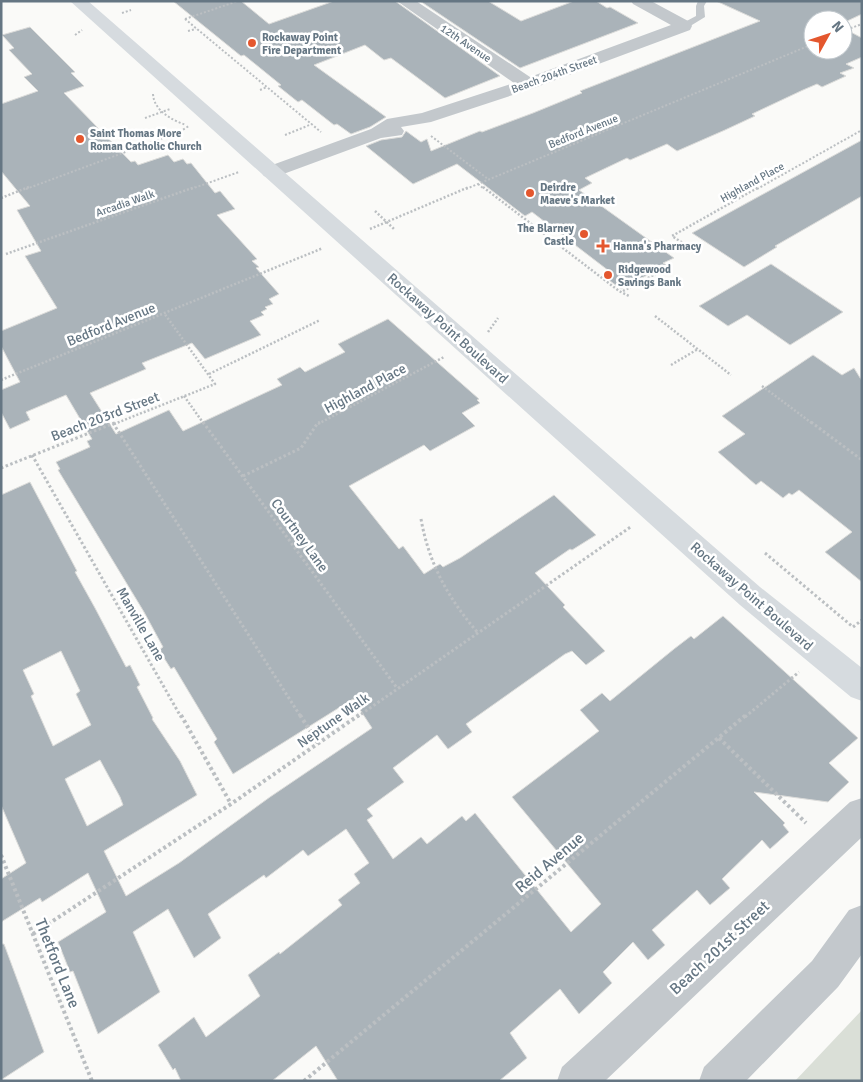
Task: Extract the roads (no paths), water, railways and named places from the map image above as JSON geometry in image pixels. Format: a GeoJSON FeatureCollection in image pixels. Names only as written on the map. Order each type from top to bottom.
{"type":"FeatureCollection","features":[{"type":"Feature","properties":{"kind":"street","name":"Rockaway Point Boulevard"},"geometry":{"type":"LineString","coordinates":[[78,1],[750,596],[813,660],[862,687]]}},
{"type":"Feature","properties":{"kind":"street","name":"12th Avenue"},"geometry":{"type":"LineString","coordinates":[[405,1],[528,84]]}},
{"type":"Feature","properties":{"kind":"street"},"geometry":{"type":"LineString","coordinates":[[639,1],[684,26]]}},
{"type":"Feature","properties":{"kind":"street","name":"Beach 204th Street"},"geometry":{"type":"LineString","coordinates":[[271,172],[378,133],[389,133],[407,127],[426,126],[528,84],[684,26]]}},
{"type":"Feature","properties":{"kind":"street","name":"Rockaway Point Boulevard"},"geometry":{"type":"LineString","coordinates":[[813,660],[862,675]]}},
{"type":"Feature","properties":{"kind":"street","name":"Beach 201st Street"},"geometry":{"type":"LineString","coordinates":[[576,1081],[862,814]]}},
{"type":"Feature","properties":{"kind":"street"},"geometry":{"type":"LineString","coordinates":[[718,1081],[824,974],[862,923]]}},
{"type":"Feature","properties":{"kind":"lane"},"geometry":{"type":"LineString","coordinates":[[684,26],[701,17],[700,6],[703,1]]}},
{"type":"Feature","properties":{"kind":"place","name":"Rockaway Point Fire Department"},"geometry":{"type":"Point","coordinates":[252,43]}},
{"type":"Feature","properties":{"kind":"place","name":"Saint Thomas More Roman Catholic Church"},"geometry":{"type":"Point","coordinates":[80,139]}},
{"type":"Feature","properties":{"kind":"place","name":"Deirdre Maeve's Market"},"geometry":{"type":"Point","coordinates":[530,193]}},
{"type":"Feature","properties":{"kind":"place","name":"The Blarney Castle"},"geometry":{"type":"Point","coordinates":[584,234]}},
{"type":"Feature","properties":{"kind":"place","name":"Hanna's Pharmacy"},"geometry":{"type":"Point","coordinates":[603,246]}},
{"type":"Feature","properties":{"kind":"place","name":"Ridgewood Savings Bank"},"geometry":{"type":"Point","coordinates":[608,275]}}]}
